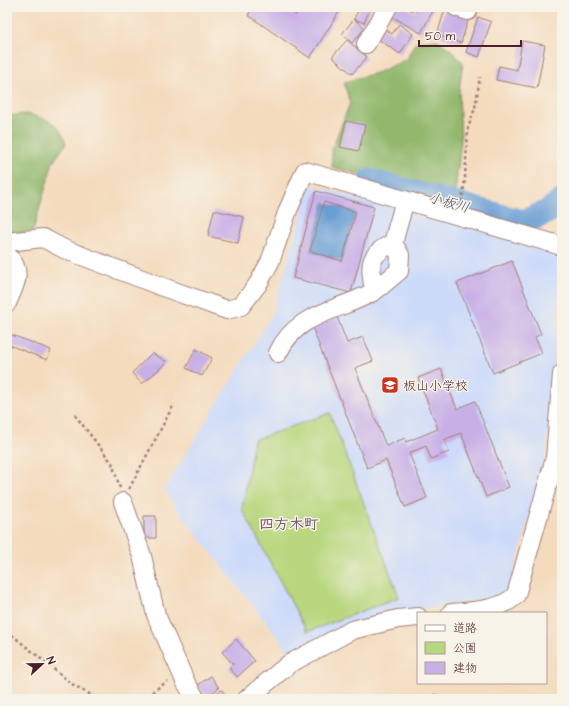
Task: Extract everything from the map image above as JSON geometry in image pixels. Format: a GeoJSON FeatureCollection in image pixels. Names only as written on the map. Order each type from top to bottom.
{"type":"FeatureCollection","features":[{"type":"Feature","properties":{"kind":"street"},"geometry":{"type":"LineString","coordinates":[[366,44],[388,7]]}},
{"type":"Feature","properties":{"kind":"street"},"geometry":{"type":"LineString","coordinates":[[456,7],[468,12],[469,7]]}},
{"type":"Feature","properties":{"kind":"street"},"geometry":{"type":"LineString","coordinates":[[7,242],[43,238],[71,252],[227,310],[241,306],[258,284],[270,262],[288,210],[305,171],[562,246]]}},
{"type":"Feature","properties":{"kind":"street"},"geometry":{"type":"LineString","coordinates":[[278,353],[284,340],[298,325],[374,291],[399,270],[400,255],[393,243],[405,200]]}},
{"type":"Feature","properties":{"kind":"street"},"geometry":{"type":"LineString","coordinates":[[374,291],[371,270],[372,258],[381,248],[393,243]]}},
{"type":"Feature","properties":{"kind":"street"},"geometry":{"type":"LineString","coordinates":[[7,255],[15,262],[17,279],[7,303]]}},
{"type":"Feature","properties":{"kind":"street"},"geometry":{"type":"LineString","coordinates":[[459,612],[490,608],[510,601],[516,595],[555,458],[562,374]]}},
{"type":"Feature","properties":{"kind":"street"},"geometry":{"type":"LineString","coordinates":[[123,502],[142,556],[156,615],[186,683],[196,699]]}},
{"type":"Feature","properties":{"kind":"street"},"geometry":{"type":"LineString","coordinates":[[247,699],[289,664],[352,630],[398,619],[417,617]]}},
{"type":"Feature","properties":{"kind":"path"},"geometry":{"type":"LineString","coordinates":[[462,199],[466,177],[468,128],[475,108],[480,77]]}},
{"type":"Feature","properties":{"kind":"path"},"geometry":{"type":"LineString","coordinates":[[123,502],[172,406]]}},
{"type":"Feature","properties":{"kind":"path"},"geometry":{"type":"LineString","coordinates":[[75,414],[112,463],[119,480],[123,502]]}},
{"type":"Feature","properties":{"kind":"path"},"geometry":{"type":"LineString","coordinates":[[7,631],[72,684],[98,699]]}},
{"type":"Feature","properties":{"kind":"path"},"geometry":{"type":"LineString","coordinates":[[142,699],[169,681],[180,680],[186,683]]}},
{"type":"Feature","properties":{"kind":"shaded area","name":"板山小学校"},"geometry":{"type":"Polygon","coordinates":[[[310,185],[562,252],[562,259],[546,455],[511,584],[502,595],[491,600],[393,612],[290,653],[180,513],[164,490],[272,315],[310,185]]]}},
{"type":"Feature","properties":{"kind":"green space"},"geometry":{"type":"Polygon","coordinates":[[[437,40],[451,50],[463,63],[459,91],[461,141],[454,201],[332,167],[332,149],[350,103],[344,82],[379,72],[407,59],[415,43],[437,40]]]}},
{"type":"Feature","properties":{"kind":"green space"},"geometry":{"type":"Polygon","coordinates":[[[27,114],[47,120],[56,126],[60,130],[66,144],[53,162],[33,231],[7,234],[7,116],[27,114]]]}},
{"type":"Feature","properties":{"kind":"green space"},"geometry":{"type":"Polygon","coordinates":[[[330,413],[399,597],[307,632],[242,509],[254,440],[330,413]]]}},
{"type":"Feature","properties":{"kind":"water"},"geometry":{"type":"Polygon","coordinates":[[[324,202],[356,212],[342,261],[310,251],[324,202]]]}},
{"type":"Feature","properties":{"kind":"building"},"geometry":{"type":"Polygon","coordinates":[[[253,7],[284,7],[296,15],[294,9],[299,7],[305,7],[307,12],[310,7],[342,7],[310,58],[248,15],[253,7]]]}},
{"type":"Feature","properties":{"kind":"building"},"geometry":{"type":"Polygon","coordinates":[[[360,7],[371,7],[364,23],[354,19],[360,7]]]}},
{"type":"Feature","properties":{"kind":"building"},"geometry":{"type":"Polygon","coordinates":[[[396,7],[406,7],[415,12],[418,7],[435,7],[421,33],[391,16],[396,7]]]}},
{"type":"Feature","properties":{"kind":"building"},"geometry":{"type":"Polygon","coordinates":[[[445,9],[469,17],[461,43],[437,35],[445,9]]]}},
{"type":"Feature","properties":{"kind":"building"},"geometry":{"type":"Polygon","coordinates":[[[478,17],[491,22],[479,57],[466,52],[478,17]]]}},
{"type":"Feature","properties":{"kind":"building"},"geometry":{"type":"Polygon","coordinates":[[[354,19],[365,28],[352,43],[342,34],[354,19]]]}},
{"type":"Feature","properties":{"kind":"building"},"geometry":{"type":"Polygon","coordinates":[[[399,24],[413,34],[400,54],[375,37],[381,26],[392,34],[399,24]]]}},
{"type":"Feature","properties":{"kind":"building"},"geometry":{"type":"Polygon","coordinates":[[[347,40],[367,57],[352,74],[332,57],[347,40]]]}},
{"type":"Feature","properties":{"kind":"building"},"geometry":{"type":"Polygon","coordinates":[[[522,41],[545,45],[537,88],[496,80],[499,66],[517,70],[522,41]]]}},
{"type":"Feature","properties":{"kind":"building"},"geometry":{"type":"Polygon","coordinates":[[[346,121],[365,125],[359,151],[340,147],[346,121]]]}},
{"type":"Feature","properties":{"kind":"building"},"geometry":{"type":"Polygon","coordinates":[[[316,191],[374,207],[351,293],[293,278],[316,191]],[[324,202],[310,251],[342,261],[356,212],[324,202]]]}},
{"type":"Feature","properties":{"kind":"building"},"geometry":{"type":"Polygon","coordinates":[[[214,210],[244,217],[238,243],[208,236],[214,210]]]}},
{"type":"Feature","properties":{"kind":"building"},"geometry":{"type":"Polygon","coordinates":[[[512,261],[541,334],[535,337],[542,353],[493,373],[457,283],[512,261]]]}},
{"type":"Feature","properties":{"kind":"building"},"geometry":{"type":"Polygon","coordinates":[[[337,317],[347,343],[363,337],[373,361],[355,368],[386,446],[405,438],[406,442],[438,429],[418,378],[441,369],[457,409],[475,401],[509,487],[486,497],[461,433],[444,440],[449,452],[431,459],[426,446],[409,453],[427,498],[405,507],[386,460],[367,468],[312,327],[337,317]]]}},
{"type":"Feature","properties":{"kind":"building"},"geometry":{"type":"Polygon","coordinates":[[[7,333],[51,350],[47,360],[7,344],[7,333]]]}},
{"type":"Feature","properties":{"kind":"building"},"geometry":{"type":"Polygon","coordinates":[[[196,349],[212,358],[202,376],[186,368],[196,349]]]}},
{"type":"Feature","properties":{"kind":"building"},"geometry":{"type":"Polygon","coordinates":[[[152,353],[167,362],[142,384],[132,373],[152,353]]]}},
{"type":"Feature","properties":{"kind":"building"},"geometry":{"type":"Polygon","coordinates":[[[144,516],[156,516],[156,538],[144,538],[144,516]]]}},
{"type":"Feature","properties":{"kind":"building"},"geometry":{"type":"Polygon","coordinates":[[[236,639],[255,661],[237,677],[229,668],[233,664],[222,652],[236,639]]]}},
{"type":"Feature","properties":{"kind":"building"},"geometry":{"type":"Polygon","coordinates":[[[211,676],[219,688],[206,697],[198,685],[211,676]]]}},
{"type":"Feature","properties":{"kind":"building"},"geometry":{"type":"Polygon","coordinates":[[[222,690],[228,699],[206,699],[222,690]]]}},
{"type":"Feature","properties":{"kind":"building"},"geometry":{"type":"Polygon","coordinates":[[[434,694],[444,697],[443,699],[432,699],[434,694]]]}},
{"type":"Feature","properties":{"kind":"waterway","name":"小板川"},"geometry":{"type":"LineString","coordinates":[[370,181],[523,222],[547,212],[562,201]]}},
{"type":"Feature","properties":{"kind":"place","name":"板山小学校"},"geometry":{"type":"Point","coordinates":[390,385]}},
{"type":"Feature","properties":{"kind":"district","name":"四方木町"},"geometry":{"type":"Point","coordinates":[289,524]}}]}
